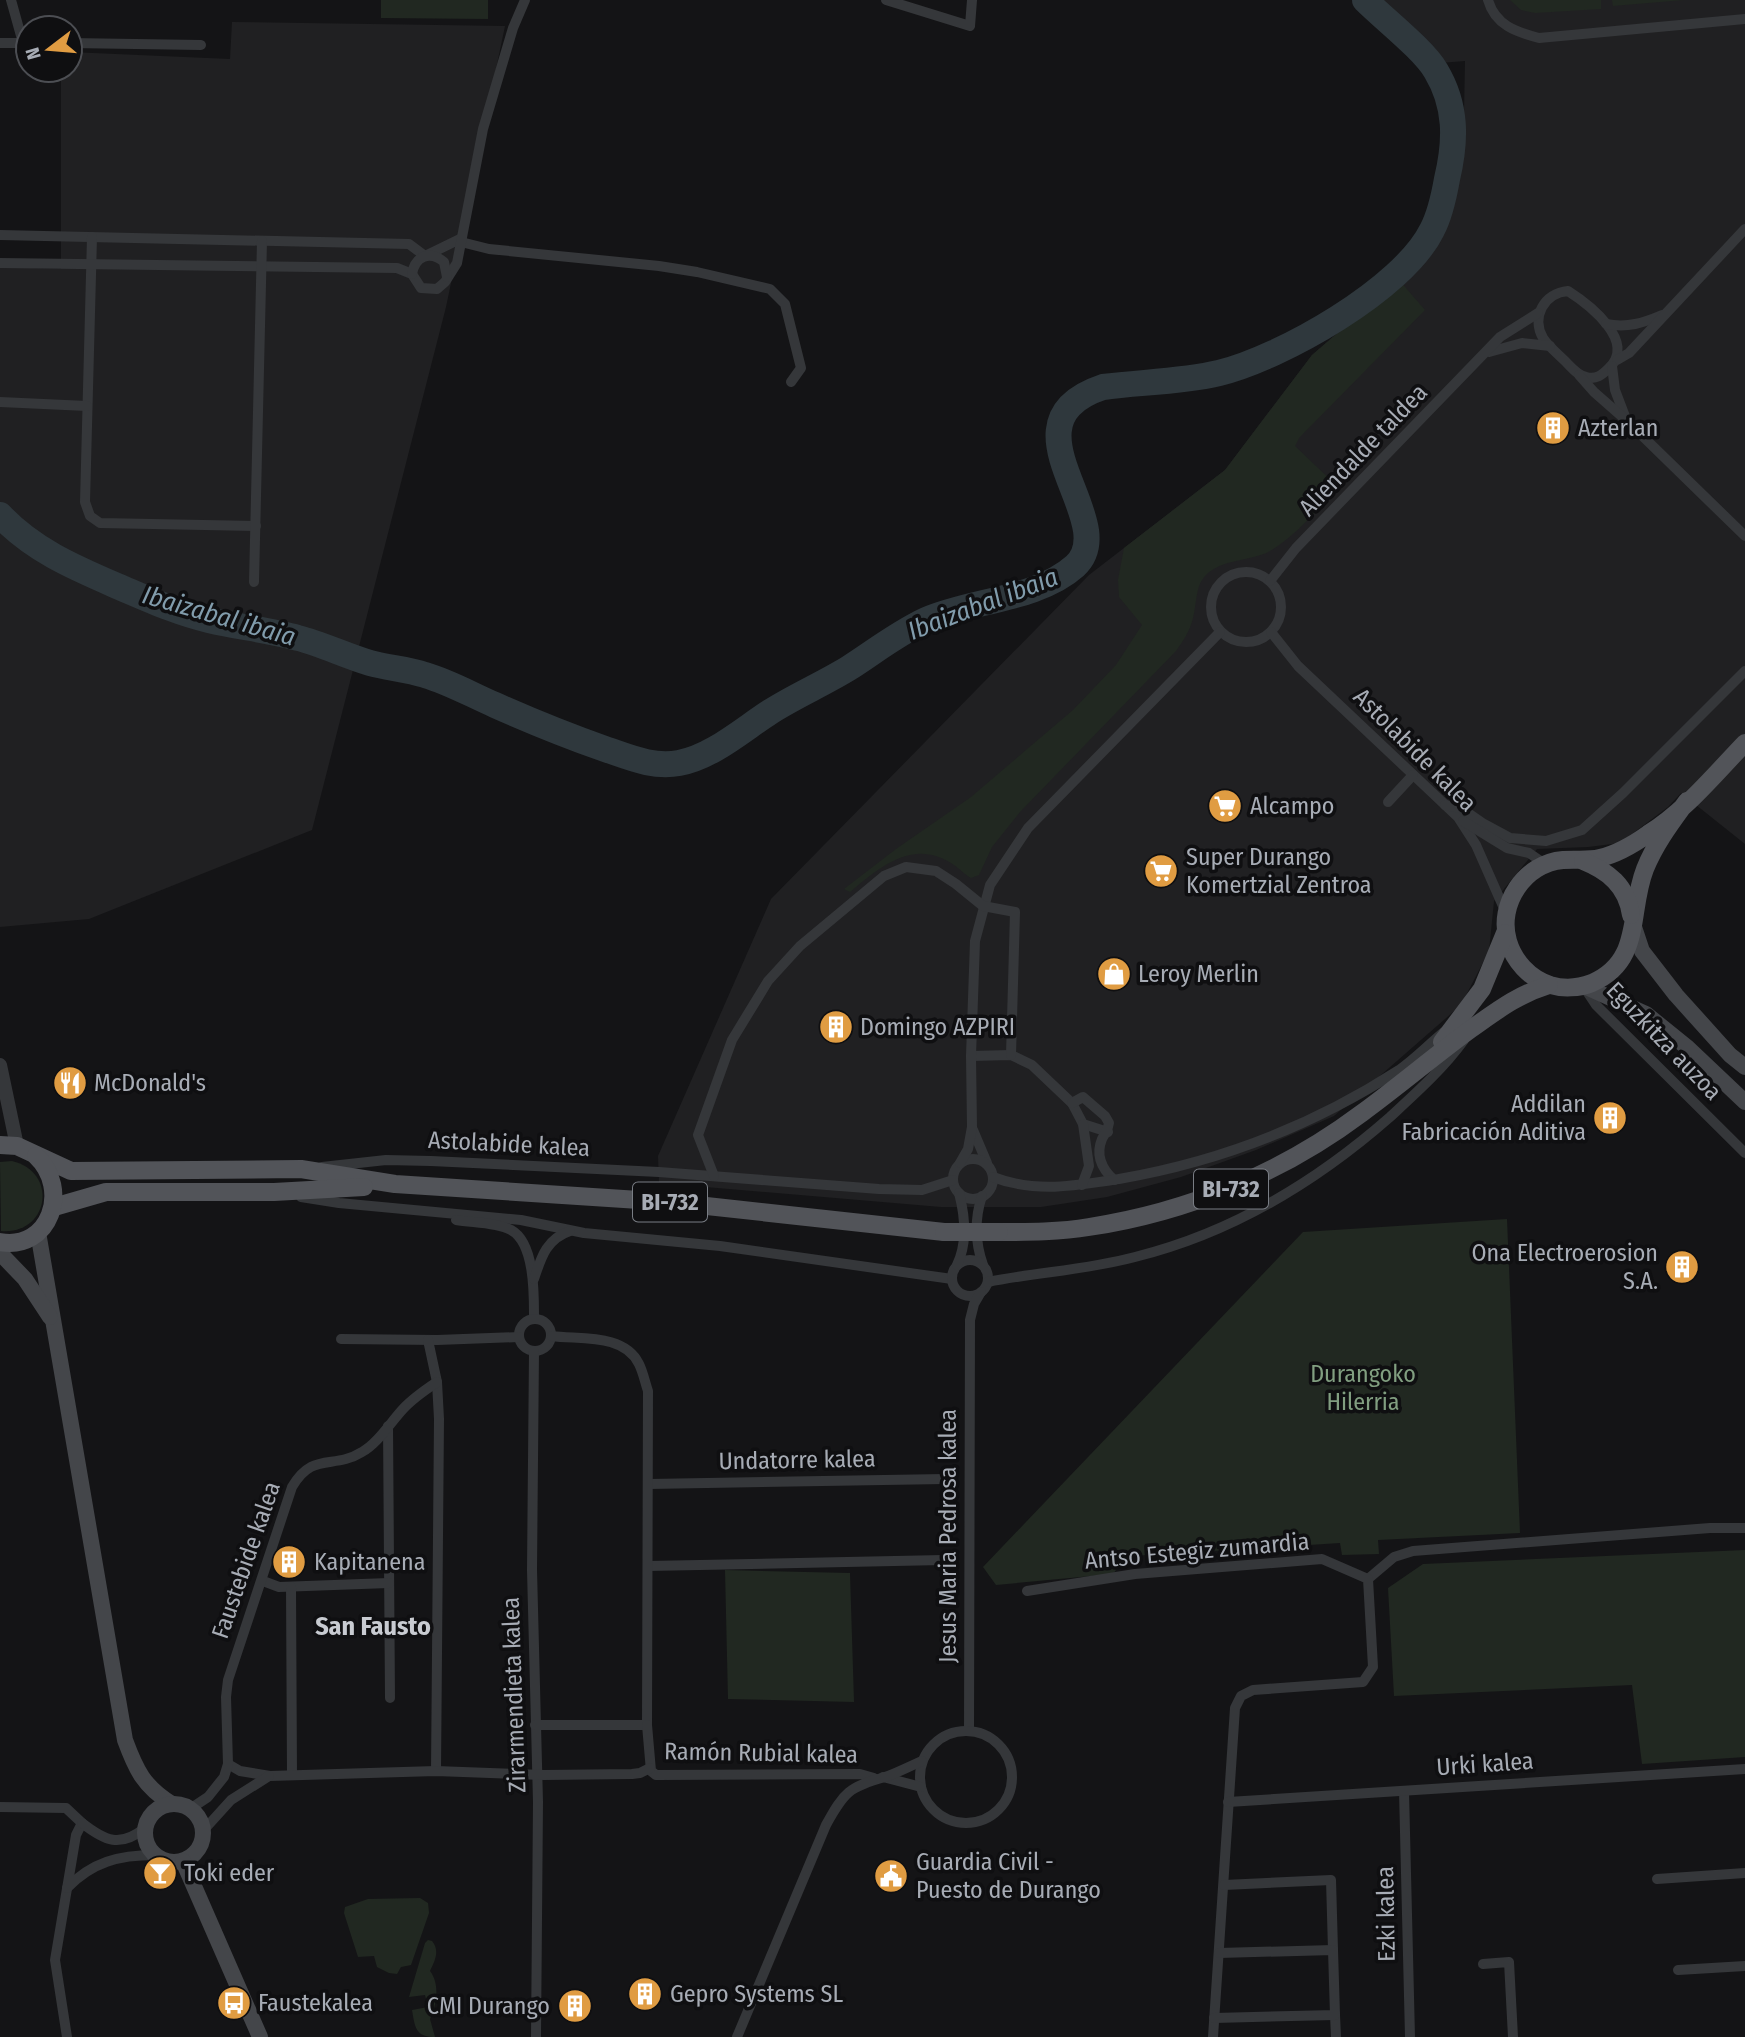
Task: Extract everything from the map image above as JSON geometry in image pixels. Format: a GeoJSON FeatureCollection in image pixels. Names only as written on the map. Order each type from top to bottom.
{"type":"FeatureCollection","features":[{"type":"Feature","properties":{"kind":"main road"},"geometry":{"type":"LineString","coordinates":[[1545,864],[1602,858],[1629,846],[1670,819],[1745,743]]}},
{"type":"Feature","properties":{"kind":"main road"},"geometry":{"type":"LineString","coordinates":[[1584,986],[1604,978],[1619,964],[1629,945],[1636,897],[1644,871],[1656,846],[1687,801]]}},
{"type":"Feature","properties":{"kind":"main road"},"geometry":{"type":"LineString","coordinates":[[1583,861],[1603,869],[1619,884],[1629,903],[1642,951],[1676,995],[1730,1055],[1745,1067]]}},
{"type":"Feature","properties":{"kind":"main road","name":"BI-732"},"geometry":{"type":"LineString","coordinates":[[1545,864],[1526,876],[1513,892],[1506,913],[1506,933],[1510,950],[1520,965],[1533,977],[1549,985],[1567,988],[1584,986]]}},
{"type":"Feature","properties":{"kind":"main road","name":"BI-732"},"geometry":{"type":"LineString","coordinates":[[1469,1021],[1506,933]]}},
{"type":"Feature","properties":{"kind":"main road","name":"BI-732"},"geometry":{"type":"LineString","coordinates":[[16,1147],[71,1171],[301,1169],[395,1184],[670,1202],[944,1232],[1088,1227],[1152,1214],[1231,1189],[1305,1152],[1362,1113],[1429,1059],[1469,1021],[1549,985]]}},
{"type":"Feature","properties":{"kind":"main road"},"geometry":{"type":"LineString","coordinates":[[1584,986],[1646,1014],[1688,1048],[1745,1102]]}},
{"type":"Feature","properties":{"kind":"main road"},"geometry":{"type":"LineString","coordinates":[[0,1242],[23,1241],[38,1232],[54,1207],[54,1185],[46,1166],[16,1147]]}},
{"type":"Feature","properties":{"kind":"main road","name":"BI-732"},"geometry":{"type":"LineString","coordinates":[[54,1207],[106,1192],[274,1192],[395,1184]]}},
{"type":"Feature","properties":{"kind":"main road"},"geometry":{"type":"LineString","coordinates":[[38,1232],[125,1740],[145,1783],[172,1804],[190,1809],[201,1823],[202,1832],[197,1850],[183,1861],[163,1860],[155,1855],[145,1838],[145,1783]]}},
{"type":"Feature","properties":{"kind":"main road"},"geometry":{"type":"LineString","coordinates":[[0,1253],[25,1279],[51,1319]]}},
{"type":"Feature","properties":{"kind":"main road"},"geometry":{"type":"LineString","coordinates":[[147,1823],[155,1811],[172,1804]]}},
{"type":"Feature","properties":{"kind":"main road"},"geometry":{"type":"LineString","coordinates":[[183,1861],[260,2037]]}},
{"type":"Feature","properties":{"kind":"street"},"geometry":{"type":"LineString","coordinates":[[0,263],[397,268],[412,274],[421,288],[431,290],[442,286],[457,263],[483,129],[513,28],[525,0]]}},
{"type":"Feature","properties":{"kind":"street"},"geometry":{"type":"LineString","coordinates":[[886,0],[970,26],[972,0]]}},
{"type":"Feature","properties":{"kind":"street"},"geometry":{"type":"LineString","coordinates":[[1488,0],[1492,13],[1514,32],[1539,38],[1745,19]]}},
{"type":"Feature","properties":{"kind":"street"},"geometry":{"type":"LineString","coordinates":[[84,43],[201,45]]}},
{"type":"Feature","properties":{"kind":"street"},"geometry":{"type":"LineString","coordinates":[[1579,375],[1595,378],[1601,376],[1614,363],[1629,354],[1745,229]]}},
{"type":"Feature","properties":{"kind":"street"},"geometry":{"type":"LineString","coordinates":[[0,235],[409,244],[425,256],[436,256],[444,262],[447,277]]}},
{"type":"Feature","properties":{"kind":"street"},"geometry":{"type":"LineString","coordinates":[[92,237],[85,502],[90,516],[100,523],[256,526]]}},
{"type":"Feature","properties":{"kind":"street"},"geometry":{"type":"LineString","coordinates":[[412,274],[415,263],[425,256],[461,240],[489,248],[697,272],[770,289],[779,295],[785,304],[790,320],[800,368],[791,382]]}},
{"type":"Feature","properties":{"kind":"street"},"geometry":{"type":"LineString","coordinates":[[254,582],[262,241]]}},
{"type":"Feature","properties":{"kind":"street","name":"Aliendalde taldea"},"geometry":{"type":"LineString","coordinates":[[1628,421],[1619,406],[1614,363],[1619,349],[1606,324],[1568,291],[1549,299],[1538,313],[1539,329],[1550,346],[1745,536]]}},
{"type":"Feature","properties":{"kind":"street","name":"Aliendalde taldea"},"geometry":{"type":"LineString","coordinates":[[1269,581],[1296,548],[1489,352],[1500,337],[1538,313]]}},
{"type":"Feature","properties":{"kind":"street"},"geometry":{"type":"LineString","coordinates":[[1606,324],[1622,327],[1665,314]]}},
{"type":"Feature","properties":{"kind":"street"},"geometry":{"type":"LineString","coordinates":[[1489,352],[1522,343],[1550,346]]}},
{"type":"Feature","properties":{"kind":"street"},"geometry":{"type":"LineString","coordinates":[[0,402],[87,406]]}},
{"type":"Feature","properties":{"kind":"street"},"geometry":{"type":"LineString","coordinates":[[1248,572],[1269,581],[1280,601],[1281,612],[1271,632],[1251,643],[1240,643],[1220,632],[1213,622],[1210,610],[1216,587],[1236,573],[1248,572]]}},
{"type":"Feature","properties":{"kind":"street"},"geometry":{"type":"LineString","coordinates":[[970,1341],[967,1311],[952,1279],[963,1251],[964,1212],[953,1180],[956,1168],[968,1149],[972,1127],[971,1056],[975,941],[990,885],[1028,828],[1220,632]]}},
{"type":"Feature","properties":{"kind":"street","name":"Astolabide kalea"},"geometry":{"type":"LineString","coordinates":[[1271,632],[1298,666],[1458,817],[1476,845],[1506,913]]}},
{"type":"Feature","properties":{"kind":"street"},"geometry":{"type":"LineString","coordinates":[[1445,805],[1461,808],[1510,838],[1546,841],[1581,830],[1623,793],[1745,671]]}},
{"type":"Feature","properties":{"kind":"street"},"geometry":{"type":"LineString","coordinates":[[1388,802],[1413,775]]}},
{"type":"Feature","properties":{"kind":"street"},"geometry":{"type":"LineString","coordinates":[[1458,817],[1507,848],[1529,853],[1545,864]]}},
{"type":"Feature","properties":{"kind":"street"},"geometry":{"type":"LineString","coordinates":[[714,1176],[698,1135],[732,1040],[768,981],[800,946],[884,876],[906,867],[936,872],[983,906],[1015,912],[1011,1055]]}},
{"type":"Feature","properties":{"kind":"street","name":"Eguzkitza auzoa"},"geometry":{"type":"LineString","coordinates":[[1584,986],[1596,1005],[1745,1153]]}},
{"type":"Feature","properties":{"kind":"street"},"geometry":{"type":"LineString","coordinates":[[961,1163],[972,1158],[1008,1182],[1036,1188],[1114,1180],[1213,1158],[1273,1136],[1342,1103],[1401,1068],[1469,1021]]}},
{"type":"Feature","properties":{"kind":"street"},"geometry":{"type":"LineString","coordinates":[[988,1282],[1137,1257],[1203,1235],[1250,1215],[1317,1176],[1359,1143],[1449,1060],[1469,1021]]}},
{"type":"Feature","properties":{"kind":"street"},"geometry":{"type":"LineString","coordinates":[[971,1056],[1011,1055],[1032,1065],[1072,1103],[1083,1124],[1089,1166],[1082,1185]]}},
{"type":"Feature","properties":{"kind":"street"},"geometry":{"type":"LineString","coordinates":[[0,1070],[16,1147]]}},
{"type":"Feature","properties":{"kind":"street"},"geometry":{"type":"LineString","coordinates":[[1072,1103],[1083,1097],[1105,1116],[1109,1124],[1099,1152],[1100,1163],[1103,1170],[1114,1180]]}},
{"type":"Feature","properties":{"kind":"street"},"geometry":{"type":"LineString","coordinates":[[1083,1124],[1108,1132]]}},
{"type":"Feature","properties":{"kind":"street"},"geometry":{"type":"LineString","coordinates":[[959,1193],[971,1199],[982,1196],[991,1188],[991,1171],[972,1127]]}},
{"type":"Feature","properties":{"kind":"street","name":"Astolabide kalea"},"geometry":{"type":"LineString","coordinates":[[301,1169],[386,1160],[431,1161],[922,1190],[953,1180]]}},
{"type":"Feature","properties":{"kind":"street"},"geometry":{"type":"LineString","coordinates":[[274,1192],[339,1203],[521,1220],[571,1231],[720,1245],[952,1279]]}},
{"type":"Feature","properties":{"kind":"street"},"geometry":{"type":"LineString","coordinates":[[970,1341],[971,1314],[989,1276],[977,1248],[976,1220],[982,1196]]}},
{"type":"Feature","properties":{"kind":"street"},"geometry":{"type":"LineString","coordinates":[[431,1211],[441,1217],[512,1231],[523,1242],[534,1279],[534,1318]]}},
{"type":"Feature","properties":{"kind":"street"},"geometry":{"type":"LineString","coordinates":[[534,1279],[543,1251],[561,1234],[571,1231]]}},
{"type":"Feature","properties":{"kind":"street"},"geometry":{"type":"LineString","coordinates":[[956,1267],[966,1260],[978,1261],[984,1265]]}},
{"type":"Feature","properties":{"kind":"street"},"geometry":{"type":"LineString","coordinates":[[958,1291],[970,1296],[981,1292]]}},
{"type":"Feature","properties":{"kind":"street"},"geometry":{"type":"LineString","coordinates":[[534,1318],[547,1323],[552,1336],[549,1344],[534,1351],[524,1347],[519,1337],[522,1324],[534,1318]]}},
{"type":"Feature","properties":{"kind":"street"},"geometry":{"type":"LineString","coordinates":[[552,1336],[601,1339],[625,1349],[638,1362],[648,1391],[649,1765]]}},
{"type":"Feature","properties":{"kind":"street"},"geometry":{"type":"LineString","coordinates":[[341,1339],[519,1337]]}},
{"type":"Feature","properties":{"kind":"street"},"geometry":{"type":"LineString","coordinates":[[428,1340],[437,1382],[436,1771]]}},
{"type":"Feature","properties":{"kind":"street","name":"Jesus Maria Pedrosa kalea"},"geometry":{"type":"LineString","coordinates":[[968,1730],[970,1341]]}},
{"type":"Feature","properties":{"kind":"street","name":"Zirarmendieta kalea"},"geometry":{"type":"LineString","coordinates":[[534,1351],[532,1570],[538,1802],[536,2037]]}},
{"type":"Feature","properties":{"kind":"street"},"geometry":{"type":"LineString","coordinates":[[390,1698],[388,1426],[405,1407],[437,1382]]}},
{"type":"Feature","properties":{"kind":"street","name":"Faustebide kalea"},"geometry":{"type":"LineString","coordinates":[[228,1764],[228,1680],[292,1487],[300,1474],[311,1466],[363,1452],[388,1426]]}},
{"type":"Feature","properties":{"kind":"street","name":"Undatorre kalea"},"geometry":{"type":"LineString","coordinates":[[649,1484],[946,1479]]}},
{"type":"Feature","properties":{"kind":"street"},"geometry":{"type":"LineString","coordinates":[[1213,2037],[1235,1708],[1241,1696],[1253,1690],[1363,1682],[1373,1667],[1368,1579],[1394,1557],[1413,1551],[1541,1540],[1745,1528]]}},
{"type":"Feature","properties":{"kind":"street","name":"Antso Estegiz zumardia"},"geometry":{"type":"LineString","coordinates":[[1027,1591],[1135,1574],[1322,1559],[1368,1579]]}},
{"type":"Feature","properties":{"kind":"street"},"geometry":{"type":"LineString","coordinates":[[649,1566],[943,1560]]}},
{"type":"Feature","properties":{"kind":"street"},"geometry":{"type":"LineString","coordinates":[[263,1581],[279,1587],[389,1583]]}},
{"type":"Feature","properties":{"kind":"street"},"geometry":{"type":"LineString","coordinates":[[291,1587],[292,1775]]}},
{"type":"Feature","properties":{"kind":"street"},"geometry":{"type":"LineString","coordinates":[[535,1725],[648,1725]]}},
{"type":"Feature","properties":{"kind":"street"},"geometry":{"type":"LineString","coordinates":[[968,1730],[983,1733],[995,1741],[1008,1758],[1012,1780],[1002,1807],[990,1816],[977,1822],[955,1822],[936,1812],[926,1801],[919,1774],[929,1748],[940,1738],[954,1731],[968,1730]]}},
{"type":"Feature","properties":{"kind":"street"},"geometry":{"type":"LineString","coordinates":[[737,2037],[833,1812],[855,1786],[922,1761]]}},
{"type":"Feature","properties":{"kind":"street"},"geometry":{"type":"LineString","coordinates":[[190,1809],[216,1788],[224,1777],[228,1764],[240,1771],[270,1776]]}},
{"type":"Feature","properties":{"kind":"street","name":"Ramón Rubial kalea"},"geometry":{"type":"LineString","coordinates":[[270,1776],[436,1771],[632,1774],[649,1765],[651,1772],[656,1775],[671,1777],[860,1774],[921,1787]]}},
{"type":"Feature","properties":{"kind":"street","name":"Urki kalea"},"geometry":{"type":"LineString","coordinates":[[1228,1802],[1745,1769]]}},
{"type":"Feature","properties":{"kind":"street"},"geometry":{"type":"LineString","coordinates":[[202,1832],[231,1800],[270,1776]]}},
{"type":"Feature","properties":{"kind":"street","name":"Ezki kalea"},"geometry":{"type":"LineString","coordinates":[[1404,1791],[1410,2037]]}},
{"type":"Feature","properties":{"kind":"street"},"geometry":{"type":"LineString","coordinates":[[0,1807],[66,1808],[100,1837],[122,1841],[135,1836],[147,1823]]}},
{"type":"Feature","properties":{"kind":"street"},"geometry":{"type":"LineString","coordinates":[[67,2037],[55,1960],[76,1835],[82,1823]]}},
{"type":"Feature","properties":{"kind":"street"},"geometry":{"type":"LineString","coordinates":[[67,1888],[78,1877],[101,1863],[130,1855],[155,1855]]}},
{"type":"Feature","properties":{"kind":"street"},"geometry":{"type":"LineString","coordinates":[[1657,1880],[1745,1873]]}},
{"type":"Feature","properties":{"kind":"street"},"geometry":{"type":"LineString","coordinates":[[1224,1885],[1331,1880],[1336,2037]]}},
{"type":"Feature","properties":{"kind":"street"},"geometry":{"type":"LineString","coordinates":[[1219,1953],[1333,1950]]}},
{"type":"Feature","properties":{"kind":"street"},"geometry":{"type":"LineString","coordinates":[[1483,1964],[1509,1962],[1513,2037]]}},
{"type":"Feature","properties":{"kind":"street"},"geometry":{"type":"LineString","coordinates":[[1678,1970],[1745,1965]]}},
{"type":"Feature","properties":{"kind":"street"},"geometry":{"type":"LineString","coordinates":[[1214,2018],[1335,2015]]}},
{"type":"Feature","properties":{"kind":"shaded area"},"geometry":{"type":"Polygon","coordinates":[[[1381,0],[1745,0],[1745,844],[1681,793],[1668,807],[1620,843],[1537,849],[1494,901],[1489,951],[1461,1005],[1334,1116],[1256,1150],[1181,1177],[1107,1197],[1041,1207],[941,1207],[659,1183],[658,1156],[771,899],[1089,575],[1225,470],[1312,355],[1422,260],[1442,228],[1451,196],[1464,113],[1465,61],[1440,63],[1407,31],[1381,0]]]}},
{"type":"Feature","properties":{"kind":"shaded area"},"geometry":{"type":"Polygon","coordinates":[[[232,22],[505,26],[446,307],[312,830],[89,919],[0,927],[0,267],[61,269],[61,84],[84,84],[84,53],[230,59],[232,22]]]}},
{"type":"Feature","properties":{"kind":"green space"},"geometry":{"type":"Polygon","coordinates":[[[381,0],[488,0],[488,19],[381,18],[381,0]]]}},
{"type":"Feature","properties":{"kind":"green space"},"geometry":{"type":"Polygon","coordinates":[[[1510,0],[1601,0],[1601,9],[1535,13],[1521,10],[1510,0]]]}},
{"type":"Feature","properties":{"kind":"green space"},"geometry":{"type":"Polygon","coordinates":[[[1612,0],[1684,0],[1613,6],[1612,0]]]}},
{"type":"Feature","properties":{"kind":"green space"},"geometry":{"type":"Polygon","coordinates":[[[1399,280],[1425,310],[1299,438],[1295,446],[1339,488],[1280,545],[1262,554],[1220,566],[1205,576],[1198,590],[1190,627],[1176,651],[1020,812],[992,847],[979,875],[971,878],[939,857],[911,855],[886,865],[850,892],[844,889],[971,797],[1073,710],[1116,665],[1142,625],[1119,597],[1118,580],[1124,548],[1225,470],[1312,355],[1399,280]]]}},
{"type":"Feature","properties":{"kind":"green space"},"geometry":{"type":"Polygon","coordinates":[[[12,1161],[27,1167],[37,1177],[42,1189],[42,1202],[38,1214],[30,1223],[17,1230],[1,1231],[0,1162],[12,1161]]]}},
{"type":"Feature","properties":{"kind":"green space","name":"Durangoko Hilerria"},"geometry":{"type":"Polygon","coordinates":[[[1507,1219],[1520,1533],[1378,1540],[1379,1554],[1342,1555],[1340,1543],[1116,1557],[1119,1566],[1113,1574],[996,1585],[983,1567],[1303,1232],[1507,1219]]]}},
{"type":"Feature","properties":{"kind":"green space"},"geometry":{"type":"Polygon","coordinates":[[[1745,1550],[1745,1757],[1642,1764],[1632,1685],[1394,1696],[1388,1588],[1423,1564],[1745,1550]]]}},
{"type":"Feature","properties":{"kind":"green space"},"geometry":{"type":"Polygon","coordinates":[[[725,1570],[850,1573],[854,1702],[728,1699],[725,1570]]]}},
{"type":"Feature","properties":{"kind":"green space"},"geometry":{"type":"Polygon","coordinates":[[[420,1898],[428,1903],[429,1913],[411,1965],[401,1967],[397,1974],[389,1973],[377,1967],[374,1956],[358,1957],[344,1913],[345,1907],[368,1899],[420,1898]]]}},
{"type":"Feature","properties":{"kind":"green space"},"geometry":{"type":"Polygon","coordinates":[[[428,1940],[432,1941],[436,1952],[430,1971],[436,1988],[436,2001],[430,2019],[435,2037],[420,2033],[414,2021],[412,2010],[428,2007],[425,1995],[409,1997],[428,1940]]]}},
{"type":"Feature","properties":{"kind":"waterway","name":"Ibaizabal ibaia"},"geometry":{"type":"LineString","coordinates":[[0,515],[42,549],[74,567],[176,610],[209,620],[298,638],[370,663],[434,678],[550,728],[632,758],[660,764],[691,760],[715,749],[770,712],[849,668],[916,625],[944,613],[1042,586],[1075,566],[1086,547],[1085,524],[1060,448],[1060,424],[1073,403],[1103,387],[1205,376],[1245,365],[1274,353],[1338,318],[1368,297],[1417,252],[1435,224],[1443,199],[1452,151],[1451,111],[1443,84],[1430,63],[1365,0]]}},
{"type":"Feature","properties":{"kind":"place","name":"Azterlan"},"geometry":{"type":"Point","coordinates":[1553,428]}},
{"type":"Feature","properties":{"kind":"place","name":"Alcampo"},"geometry":{"type":"Point","coordinates":[1225,806]}},
{"type":"Feature","properties":{"kind":"place","name":"Super Durango Komertzial Zentroa"},"geometry":{"type":"Point","coordinates":[1161,871]}},
{"type":"Feature","properties":{"kind":"place","name":"Leroy Merlin"},"geometry":{"type":"Point","coordinates":[1114,974]}},
{"type":"Feature","properties":{"kind":"place","name":"Domingo AZPIRI"},"geometry":{"type":"Point","coordinates":[836,1027]}},
{"type":"Feature","properties":{"kind":"place","name":"McDonald's"},"geometry":{"type":"Point","coordinates":[70,1083]}},
{"type":"Feature","properties":{"kind":"place","name":"Addilan Fabricación Aditiva"},"geometry":{"type":"Point","coordinates":[1610,1118]}},
{"type":"Feature","properties":{"kind":"place","name":"Ona Electroerosion S.A."},"geometry":{"type":"Point","coordinates":[1682,1267]}},
{"type":"Feature","properties":{"kind":"place","name":"Kapitanena"},"geometry":{"type":"Point","coordinates":[289,1562]}},
{"type":"Feature","properties":{"kind":"place","name":"Toki eder"},"geometry":{"type":"Point","coordinates":[160,1873]}},
{"type":"Feature","properties":{"kind":"place","name":"Guardia Civil - Puesto de Durango"},"geometry":{"type":"Point","coordinates":[891,1876]}},
{"type":"Feature","properties":{"kind":"place","name":"Gepro Systems SL"},"geometry":{"type":"Point","coordinates":[645,1994]}},
{"type":"Feature","properties":{"kind":"place","name":"Faustekalea"},"geometry":{"type":"Point","coordinates":[234,2003]}},
{"type":"Feature","properties":{"kind":"place","name":"CMI Durango"},"geometry":{"type":"Point","coordinates":[575,2006]}},
{"type":"Feature","properties":{"kind":"district","name":"San Fausto"},"geometry":{"type":"Point","coordinates":[373,1626]}}]}
